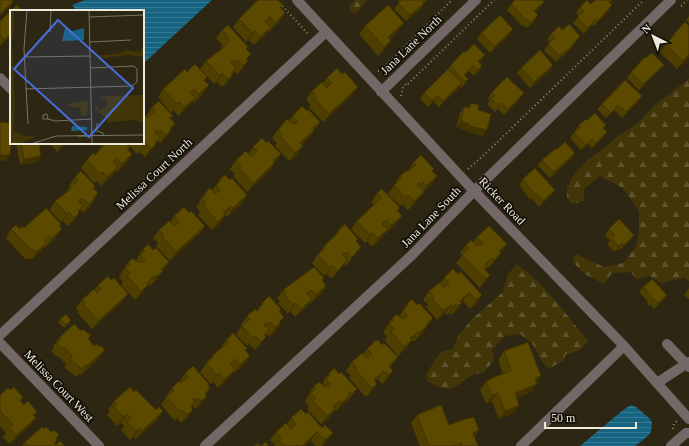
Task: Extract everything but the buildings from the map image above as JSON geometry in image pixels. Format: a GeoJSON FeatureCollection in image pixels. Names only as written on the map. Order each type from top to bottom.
{"type":"FeatureCollection","features":[{"type":"Feature","properties":{"kind":"street","name":"Ricker Road"},"geometry":{"type":"LineString","coordinates":[[297,0],[474,191],[624,346],[689,419]]}},
{"type":"Feature","properties":{"kind":"street","name":"Jana Lane North"},"geometry":{"type":"LineString","coordinates":[[381,92],[476,0]]}},
{"type":"Feature","properties":{"kind":"street","name":"Jana Lane South"},"geometry":{"type":"LineString","coordinates":[[205,446],[412,255],[474,191],[671,0]]}},
{"type":"Feature","properties":{"kind":"street","name":"Melissa Court North"},"geometry":{"type":"LineString","coordinates":[[0,335],[326,32]]}},
{"type":"Feature","properties":{"kind":"street"},"geometry":{"type":"LineString","coordinates":[[0,78],[10,88]]}},
{"type":"Feature","properties":{"kind":"street","name":"Melissa Court West"},"geometry":{"type":"LineString","coordinates":[[0,343],[99,446]]}},
{"type":"Feature","properties":{"kind":"street"},"geometry":{"type":"LineString","coordinates":[[657,383],[688,364],[667,344]]}},
{"type":"Feature","properties":{"kind":"street"},"geometry":{"type":"LineString","coordinates":[[521,446],[624,346]]}},
{"type":"Feature","properties":{"kind":"street"},"geometry":{"type":"LineString","coordinates":[[671,446],[689,432]]}},
{"type":"Feature","properties":{"kind":"path"},"geometry":{"type":"LineString","coordinates":[[277,0],[315,42]]}},
{"type":"Feature","properties":{"kind":"path"},"geometry":{"type":"LineString","coordinates":[[378,71],[380,71],[452,0]]}},
{"type":"Feature","properties":{"kind":"path"},"geometry":{"type":"LineString","coordinates":[[400,97],[406,84],[407,85],[494,0]]}},
{"type":"Feature","properties":{"kind":"path"},"geometry":{"type":"LineString","coordinates":[[468,169],[491,149],[644,0]]}},
{"type":"Feature","properties":{"kind":"green space"},"geometry":{"type":"Polygon","coordinates":[[[355,0],[367,0],[356,13],[352,13],[349,6],[355,0]]]}},
{"type":"Feature","properties":{"kind":"green space"},"geometry":{"type":"Polygon","coordinates":[[[689,79],[689,281],[684,278],[661,283],[649,276],[636,279],[631,272],[612,273],[604,284],[583,273],[572,261],[576,254],[604,267],[623,263],[636,247],[639,232],[639,211],[623,188],[600,176],[584,189],[584,201],[573,204],[567,198],[567,187],[574,175],[587,160],[618,136],[637,124],[655,105],[689,79]]]}},
{"type":"Feature","properties":{"kind":"green space"},"geometry":{"type":"Polygon","coordinates":[[[517,264],[537,281],[555,300],[588,341],[586,344],[573,353],[566,354],[564,360],[549,369],[543,363],[532,343],[520,334],[505,336],[492,350],[494,360],[484,372],[472,375],[452,389],[439,387],[427,381],[426,374],[441,352],[452,349],[458,336],[472,319],[503,292],[508,274],[517,264]]]}},
{"type":"Feature","properties":{"kind":"water"},"geometry":{"type":"Polygon","coordinates":[[[85,0],[212,0],[144,63],[144,10],[76,10],[72,5],[85,0]]]}},
{"type":"Feature","properties":{"kind":"water"},"geometry":{"type":"Polygon","coordinates":[[[631,405],[636,407],[652,422],[651,432],[648,436],[635,446],[580,446],[623,410],[631,405]]]}}]}
